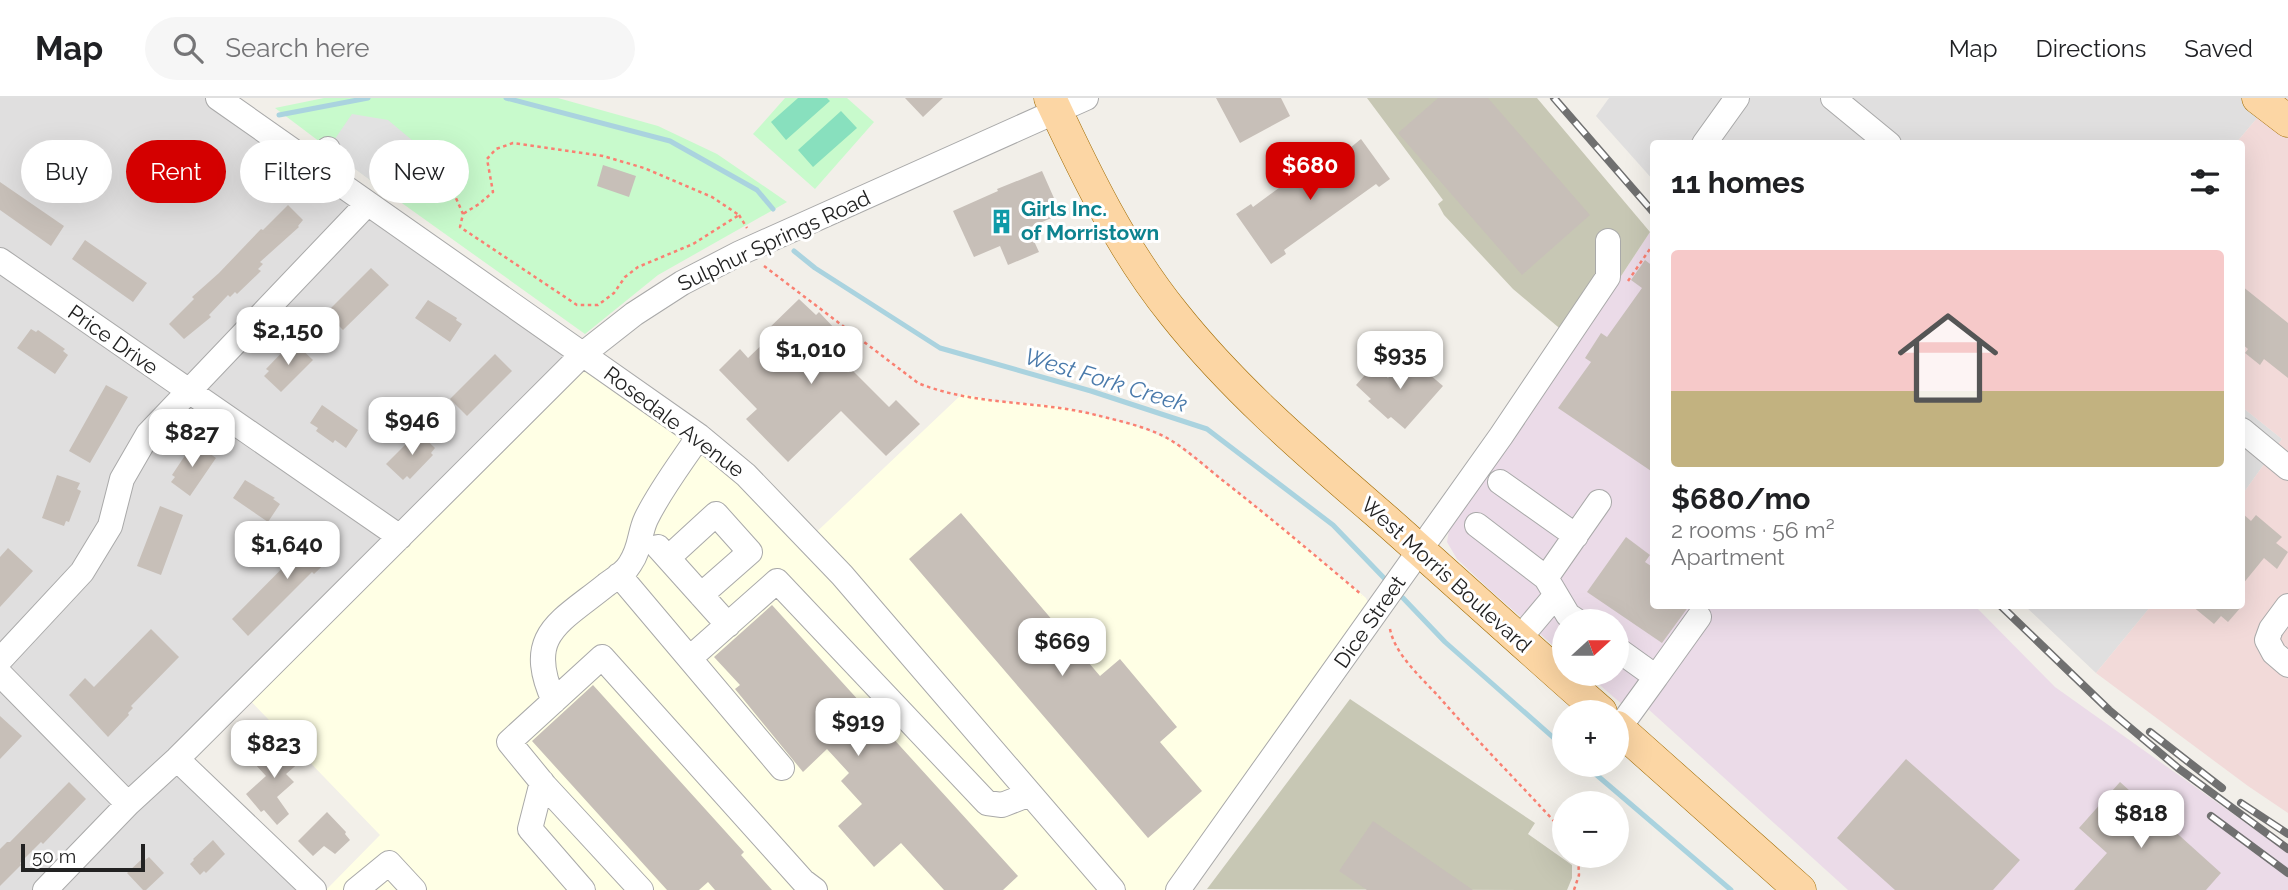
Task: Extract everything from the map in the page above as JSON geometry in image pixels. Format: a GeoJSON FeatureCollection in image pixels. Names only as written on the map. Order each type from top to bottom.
{"type":"FeatureCollection","features":[{"type":"Feature","properties":{"kind":"main road"},"geometry":{"type":"LineString","coordinates":[[2258,98],[2288,121]]}},
{"type":"Feature","properties":{"kind":"main road","name":"West Morris Boulevard"},"geometry":{"type":"LineString","coordinates":[[1053,105],[1108,214],[1133,256],[1173,314],[1212,359],[1251,399],[1587,700]]}},
{"type":"Feature","properties":{"kind":"main road","name":"West Morris Boulevard"},"geometry":{"type":"LineString","coordinates":[[1629,738],[1800,890]]}},
{"type":"Feature","properties":{"kind":"street","name":"Rosedale Avenue"},"geometry":{"type":"LineString","coordinates":[[218,98],[246,106],[326,161],[367,204],[698,436],[746,475],[842,575],[1113,890]]}},
{"type":"Feature","properties":{"kind":"street","name":"Sulphur Springs Road"},"geometry":{"type":"LineString","coordinates":[[45,890],[128,804],[177,759],[583,354],[634,314],[682,283],[740,253],[1053,105],[1086,98]]}},
{"type":"Feature","properties":{"kind":"street"},"geometry":{"type":"LineString","coordinates":[[1707,140],[1737,98]]}},
{"type":"Feature","properties":{"kind":"street"},"geometry":{"type":"LineString","coordinates":[[1833,98],[1884,140]]}},
{"type":"Feature","properties":{"kind":"street"},"geometry":{"type":"LineString","coordinates":[[0,660],[82,572],[110,526],[122,479],[148,434],[367,204]]}},
{"type":"Feature","properties":{"kind":"street","name":"Dice Street"},"geometry":{"type":"LineString","coordinates":[[1178,890],[1501,436],[1608,276],[1608,241]]}},
{"type":"Feature","properties":{"kind":"street","name":"Price Drive"},"geometry":{"type":"LineString","coordinates":[[0,260],[401,537]]}},
{"type":"Feature","properties":{"kind":"street"},"geometry":{"type":"LineString","coordinates":[[2245,432],[2288,468]]}},
{"type":"Feature","properties":{"kind":"street"},"geometry":{"type":"LineString","coordinates":[[554,701],[545,683],[541,661],[546,636],[557,624],[629,567],[640,547],[645,520],[698,436]]}},
{"type":"Feature","properties":{"kind":"street"},"geometry":{"type":"LineString","coordinates":[[1500,482],[1576,536]]}},
{"type":"Feature","properties":{"kind":"street"},"geometry":{"type":"LineString","coordinates":[[1519,639],[1551,587],[1576,536],[1599,502]]}},
{"type":"Feature","properties":{"kind":"street"},"geometry":{"type":"LineString","coordinates":[[668,558],[716,514],[750,552],[701,595]]}},
{"type":"Feature","properties":{"kind":"street"},"geometry":{"type":"LineString","coordinates":[[1476,525],[1551,587],[1564,609]]}},
{"type":"Feature","properties":{"kind":"street"},"geometry":{"type":"LineString","coordinates":[[643,530],[728,625]]}},
{"type":"Feature","properties":{"kind":"street"},"geometry":{"type":"LineString","coordinates":[[619,575],[782,768]]}},
{"type":"Feature","properties":{"kind":"street"},"geometry":{"type":"LineString","coordinates":[[690,658],[777,581],[987,803],[1002,805],[1030,794]]}},
{"type":"Feature","properties":{"kind":"street"},"geometry":{"type":"LineString","coordinates":[[2288,606],[2271,629],[2267,640],[2274,653],[2288,665]]}},
{"type":"Feature","properties":{"kind":"street"},"geometry":{"type":"LineString","coordinates":[[1629,705],[1656,677],[1699,617]]}},
{"type":"Feature","properties":{"kind":"street"},"geometry":{"type":"LineString","coordinates":[[641,890],[509,742],[602,657],[803,881],[815,890]]}},
{"type":"Feature","properties":{"kind":"street"},"geometry":{"type":"LineString","coordinates":[[1629,658],[1656,677]]}},
{"type":"Feature","properties":{"kind":"street"},"geometry":{"type":"LineString","coordinates":[[0,674],[128,804]]}},
{"type":"Feature","properties":{"kind":"street"},"geometry":{"type":"LineString","coordinates":[[177,759],[314,890]]}},
{"type":"Feature","properties":{"kind":"street"},"geometry":{"type":"LineString","coordinates":[[542,782],[530,830],[583,890]]}},
{"type":"Feature","properties":{"kind":"street"},"geometry":{"type":"LineString","coordinates":[[356,890],[389,863],[414,890]]}},
{"type":"Feature","properties":{"kind":"path"},"geometry":{"type":"LineString","coordinates":[[463,214],[493,192],[487,159],[496,149],[513,143],[603,156],[644,168],[712,197],[739,215],[749,233]]}},
{"type":"Feature","properties":{"kind":"path"},"geometry":{"type":"LineString","coordinates":[[458,203],[463,214],[460,227],[577,305],[598,305],[614,293],[625,277],[638,267],[693,244],[739,215]]}},
{"type":"Feature","properties":{"kind":"path"},"geometry":{"type":"LineString","coordinates":[[761,259],[768,270],[854,332],[918,383],[940,391],[995,401],[1070,409],[1139,427],[1171,441],[1282,527],[1379,609],[1385,615],[1391,636],[1410,664],[1552,819]]}},
{"type":"Feature","properties":{"kind":"path"},"geometry":{"type":"LineString","coordinates":[[1574,890],[1579,868]]}},
{"type":"Feature","properties":{"kind":"shaded area"},"geometry":{"type":"Polygon","coordinates":[[[0,98],[214,98],[275,140],[240,140],[240,203],[355,203],[355,196],[583,354],[177,759],[314,890],[0,890],[0,98]]]}},
{"type":"Feature","properties":{"kind":"shaded area"},"geometry":{"type":"Polygon","coordinates":[[[1367,98],[1537,98],[1650,232],[1577,343],[1513,289],[1444,215],[1438,204],[1443,200],[1367,98]]]}},
{"type":"Feature","properties":{"kind":"shaded area"},"geometry":{"type":"Polygon","coordinates":[[[1609,98],[2274,98],[2239,140],[1650,140],[1650,177],[1596,116],[1609,98]]]}},
{"type":"Feature","properties":{"kind":"shaded area"},"geometry":{"type":"Polygon","coordinates":[[[2274,98],[2288,98],[2288,813],[2096,673],[2149,609],[2245,609],[2245,491],[2282,439],[2245,409],[2245,140],[2239,140],[2274,98]]]}},
{"type":"Feature","properties":{"kind":"shaded area"},"geometry":{"type":"Polygon","coordinates":[[[352,114],[388,120],[412,140],[369,140],[369,179],[355,169],[355,140],[334,140],[352,114]]]}},
{"type":"Feature","properties":{"kind":"shaded area"},"geometry":{"type":"Polygon","coordinates":[[[1650,232],[1650,609],[1978,609],[2055,687],[2288,853],[2288,890],[1848,890],[1647,708],[1638,718],[1629,710],[1629,700],[1617,700],[1601,686],[1629,686],[1629,609],[1552,609],[1552,644],[1457,559],[1447,542],[1450,524],[1577,343],[1650,232]]]}},
{"type":"Feature","properties":{"kind":"shaded area"},"geometry":{"type":"Polygon","coordinates":[[[583,354],[808,540],[962,394],[995,401],[1071,409],[1139,427],[1171,441],[1282,527],[1366,598],[1374,617],[1178,890],[326,890],[380,835],[243,693],[583,354]]]}},
{"type":"Feature","properties":{"kind":"shaded area"},"geometry":{"type":"Polygon","coordinates":[[[2245,409],[2282,439],[2245,491],[2245,409]]]}},
{"type":"Feature","properties":{"kind":"shaded area"},"geometry":{"type":"Polygon","coordinates":[[[2028,609],[2149,609],[2096,673],[2028,609]]]}},
{"type":"Feature","properties":{"kind":"shaded area"},"geometry":{"type":"Polygon","coordinates":[[[1350,699],[1535,823],[1528,834],[1552,851],[1552,868],[1572,868],[1572,878],[1567,890],[1207,889],[1350,699]]]}},
{"type":"Feature","properties":{"kind":"green space"},"geometry":{"type":"Polygon","coordinates":[[[324,98],[558,98],[658,126],[717,154],[787,202],[658,275],[585,334],[402,203],[469,203],[469,140],[369,140],[369,179],[355,168],[355,140],[317,140],[275,108],[324,98]]]}},
{"type":"Feature","properties":{"kind":"green space"},"geometry":{"type":"Polygon","coordinates":[[[785,98],[847,98],[874,122],[815,189],[753,134],[785,98]]]}},
{"type":"Feature","properties":{"kind":"green space"},"geometry":{"type":"Polygon","coordinates":[[[798,98],[827,98],[830,101],[786,140],[771,122],[798,98]]]}},
{"type":"Feature","properties":{"kind":"green space"},"geometry":{"type":"Polygon","coordinates":[[[841,111],[857,128],[813,167],[798,150],[841,111]]]}},
{"type":"Feature","properties":{"kind":"building"},"geometry":{"type":"Polygon","coordinates":[[[905,98],[943,98],[923,117],[905,98]]]}},
{"type":"Feature","properties":{"kind":"building"},"geometry":{"type":"Polygon","coordinates":[[[1216,98],[1281,98],[1290,116],[1240,143],[1216,98]]]}},
{"type":"Feature","properties":{"kind":"building"},"geometry":{"type":"Polygon","coordinates":[[[1438,98],[1488,98],[1590,215],[1522,275],[1398,133],[1438,98]]]}},
{"type":"Feature","properties":{"kind":"building"},"geometry":{"type":"Polygon","coordinates":[[[1361,139],[1390,179],[1379,187],[1376,184],[1284,250],[1286,254],[1271,264],[1236,214],[1251,204],[1253,207],[1302,171],[1310,182],[1353,152],[1350,148],[1361,139]]]}},
{"type":"Feature","properties":{"kind":"building"},"geometry":{"type":"Polygon","coordinates":[[[603,165],[636,176],[629,197],[597,186],[603,165]]]}},
{"type":"Feature","properties":{"kind":"building","name":"Girls Inc. of Morristown"},"geometry":{"type":"Polygon","coordinates":[[[1042,171],[1061,214],[1028,228],[1039,252],[1008,265],[1000,246],[974,257],[953,211],[1042,171]]]}},
{"type":"Feature","properties":{"kind":"building"},"geometry":{"type":"Polygon","coordinates":[[[0,182],[21,196],[21,203],[31,203],[64,226],[51,246],[0,210],[0,182]]]}},
{"type":"Feature","properties":{"kind":"building"},"geometry":{"type":"Polygon","coordinates":[[[288,205],[303,220],[299,227],[260,262],[263,264],[258,269],[261,271],[237,294],[235,292],[230,297],[228,295],[209,315],[211,317],[184,339],[169,324],[194,299],[192,297],[288,205]]]}},
{"type":"Feature","properties":{"kind":"building"},"geometry":{"type":"Polygon","coordinates":[[[85,240],[147,283],[133,302],[72,259],[85,240]]]}},
{"type":"Feature","properties":{"kind":"building"},"geometry":{"type":"Polygon","coordinates":[[[1645,260],[1650,264],[1650,470],[1558,408],[1591,362],[1585,358],[1601,333],[1607,337],[1642,288],[1631,280],[1645,260]]]}},
{"type":"Feature","properties":{"kind":"building"},"geometry":{"type":"Polygon","coordinates":[[[371,268],[389,285],[343,330],[326,313],[371,268]]]}},
{"type":"Feature","properties":{"kind":"building"},"geometry":{"type":"Polygon","coordinates":[[[2245,288],[2288,323],[2288,378],[2264,359],[2260,365],[2245,353],[2248,349],[2245,346],[2245,288]]]}},
{"type":"Feature","properties":{"kind":"building"},"geometry":{"type":"Polygon","coordinates":[[[799,299],[816,315],[819,312],[836,330],[840,326],[861,347],[845,363],[889,407],[896,400],[920,424],[886,456],[841,411],[788,462],[746,419],[757,409],[719,370],[740,349],[748,358],[769,338],[764,333],[799,299]]]}},
{"type":"Feature","properties":{"kind":"building"},"geometry":{"type":"Polygon","coordinates":[[[428,300],[462,324],[450,342],[415,318],[428,300]]]}},
{"type":"Feature","properties":{"kind":"building"},"geometry":{"type":"Polygon","coordinates":[[[31,329],[36,332],[38,330],[65,349],[63,351],[68,355],[55,374],[17,348],[31,329]]]}},
{"type":"Feature","properties":{"kind":"building"},"geometry":{"type":"Polygon","coordinates":[[[296,344],[313,360],[281,392],[264,376],[269,371],[266,369],[289,345],[292,348],[296,344]]]}},
{"type":"Feature","properties":{"kind":"building"},"geometry":{"type":"Polygon","coordinates":[[[495,354],[512,371],[467,416],[450,399],[495,354]]]}},
{"type":"Feature","properties":{"kind":"building"},"geometry":{"type":"Polygon","coordinates":[[[1408,356],[1443,386],[1405,429],[1391,417],[1388,419],[1368,401],[1371,399],[1356,385],[1374,365],[1388,378],[1408,356]]]}},
{"type":"Feature","properties":{"kind":"building"},"geometry":{"type":"Polygon","coordinates":[[[106,385],[128,397],[90,463],[69,451],[106,385]]]}},
{"type":"Feature","properties":{"kind":"building"},"geometry":{"type":"Polygon","coordinates":[[[322,405],[358,430],[346,448],[335,440],[333,443],[310,423],[322,405]]]}},
{"type":"Feature","properties":{"kind":"building"},"geometry":{"type":"Polygon","coordinates":[[[418,432],[435,448],[431,453],[433,455],[410,479],[407,476],[403,480],[386,464],[418,432]]]}},
{"type":"Feature","properties":{"kind":"building"},"geometry":{"type":"Polygon","coordinates":[[[196,444],[216,458],[190,496],[171,482],[175,477],[172,475],[190,448],[196,444]]]}},
{"type":"Feature","properties":{"kind":"building"},"geometry":{"type":"Polygon","coordinates":[[[57,475],[80,483],[77,489],[81,491],[69,522],[66,521],[64,526],[42,518],[57,475]]]}},
{"type":"Feature","properties":{"kind":"building"},"geometry":{"type":"Polygon","coordinates":[[[245,480],[275,498],[273,499],[280,504],[268,522],[233,498],[245,480]]]}},
{"type":"Feature","properties":{"kind":"building"},"geometry":{"type":"Polygon","coordinates":[[[160,506],[183,515],[161,575],[137,566],[160,506]]]}},
{"type":"Feature","properties":{"kind":"building"},"geometry":{"type":"Polygon","coordinates":[[[961,513],[1100,676],[1120,659],[1177,727],[1160,742],[1202,791],[1148,838],[909,559],[961,513]]]}},
{"type":"Feature","properties":{"kind":"building"},"geometry":{"type":"Polygon","coordinates":[[[2256,515],[2282,537],[2276,543],[2288,552],[2277,569],[2264,558],[2245,581],[2245,516],[2251,521],[2256,515]]]}},
{"type":"Feature","properties":{"kind":"building"},"geometry":{"type":"Polygon","coordinates":[[[322,528],[339,544],[335,548],[338,551],[314,574],[312,572],[248,636],[232,619],[322,528]]]}},
{"type":"Feature","properties":{"kind":"building"},"geometry":{"type":"Polygon","coordinates":[[[1626,537],[1650,555],[1645,562],[1650,565],[1650,609],[1687,609],[1662,643],[1629,621],[1629,609],[1612,609],[1587,592],[1626,537]]]}},
{"type":"Feature","properties":{"kind":"building"},"geometry":{"type":"Polygon","coordinates":[[[8,548],[33,571],[0,607],[0,557],[8,548]]]}},
{"type":"Feature","properties":{"kind":"building"},"geometry":{"type":"Polygon","coordinates":[[[772,605],[1018,876],[1003,890],[944,890],[901,843],[874,867],[838,826],[862,804],[841,781],[849,773],[827,749],[803,772],[735,689],[740,685],[714,657],[772,605]]]}},
{"type":"Feature","properties":{"kind":"building"},"geometry":{"type":"Polygon","coordinates":[[[2196,609],[2239,609],[2228,622],[2221,616],[2214,624],[2196,609]]]}},
{"type":"Feature","properties":{"kind":"building"},"geometry":{"type":"Polygon","coordinates":[[[151,629],[179,657],[131,706],[133,708],[129,715],[108,737],[69,695],[85,678],[94,687],[151,629]]]}},
{"type":"Feature","properties":{"kind":"building"},"geometry":{"type":"Polygon","coordinates":[[[593,685],[744,852],[741,855],[772,890],[715,890],[708,882],[699,890],[667,890],[532,741],[593,685]]]}},
{"type":"Feature","properties":{"kind":"building"},"geometry":{"type":"Polygon","coordinates":[[[0,716],[22,736],[0,759],[0,716]]]}},
{"type":"Feature","properties":{"kind":"building"},"geometry":{"type":"Polygon","coordinates":[[[280,738],[301,761],[286,774],[294,782],[277,797],[289,814],[277,825],[264,810],[261,812],[246,794],[266,776],[253,762],[280,738]]]}},
{"type":"Feature","properties":{"kind":"building"},"geometry":{"type":"Polygon","coordinates":[[[1906,759],[2020,860],[1993,890],[1895,890],[1837,838],[1906,759]]]}},
{"type":"Feature","properties":{"kind":"building"},"geometry":{"type":"Polygon","coordinates":[[[69,782],[86,799],[0,886],[0,849],[69,782]]]}},
{"type":"Feature","properties":{"kind":"building"},"geometry":{"type":"Polygon","coordinates":[[[2120,782],[2221,873],[2206,890],[2074,890],[2107,853],[2079,828],[2120,782]]]}},
{"type":"Feature","properties":{"kind":"building"},"geometry":{"type":"Polygon","coordinates":[[[327,812],[350,840],[335,854],[324,846],[313,856],[298,841],[327,812]]]}},
{"type":"Feature","properties":{"kind":"building"},"geometry":{"type":"Polygon","coordinates":[[[1373,821],[1473,890],[1367,890],[1339,871],[1373,821]]]}},
{"type":"Feature","properties":{"kind":"building"},"geometry":{"type":"Polygon","coordinates":[[[213,840],[225,854],[206,873],[204,871],[200,875],[190,864],[213,840]]]}},
{"type":"Feature","properties":{"kind":"building"},"geometry":{"type":"Polygon","coordinates":[[[149,857],[164,873],[143,890],[127,873],[143,858],[145,860],[149,857]]]}},
{"type":"Feature","properties":{"kind":"waterway","name":"West Fork Creek"},"geometry":{"type":"LineString","coordinates":[[279,115],[368,98]]}},
{"type":"Feature","properties":{"kind":"waterway","name":"West Fork Creek"},"geometry":{"type":"LineString","coordinates":[[506,98],[670,141],[757,190],[773,209]]}},
{"type":"Feature","properties":{"kind":"waterway","name":"West Fork Creek"},"geometry":{"type":"LineString","coordinates":[[794,251],[815,268],[940,348],[1091,391],[1207,429],[1333,525],[1384,578]]}},
{"type":"Feature","properties":{"kind":"waterway","name":"West Fork Creek"},"geometry":{"type":"LineString","coordinates":[[1403,598],[1445,642],[1552,736]]}},
{"type":"Feature","properties":{"kind":"waterway","name":"West Fork Creek"},"geometry":{"type":"LineString","coordinates":[[1599,777],[1731,890]]}},
{"type":"Feature","properties":{"kind":"railway"},"geometry":{"type":"LineString","coordinates":[[1554,98],[1650,208]]}},
{"type":"Feature","properties":{"kind":"railway"},"geometry":{"type":"LineString","coordinates":[[2004,609],[2109,710],[2178,768],[2288,849]]}},
{"type":"Feature","properties":{"kind":"railway"},"geometry":{"type":"LineString","coordinates":[[2150,732],[2222,788]]}},
{"type":"Feature","properties":{"kind":"railway"},"geometry":{"type":"LineString","coordinates":[[2241,803],[2288,834]]}},
{"type":"Feature","properties":{"kind":"railway"},"geometry":{"type":"LineString","coordinates":[[2211,816],[2288,873]]}},
{"type":"Feature","properties":{"kind":"place","name":"Girls Inc. of Morristown"},"geometry":{"type":"Point","coordinates":[1001,221]}}]}
